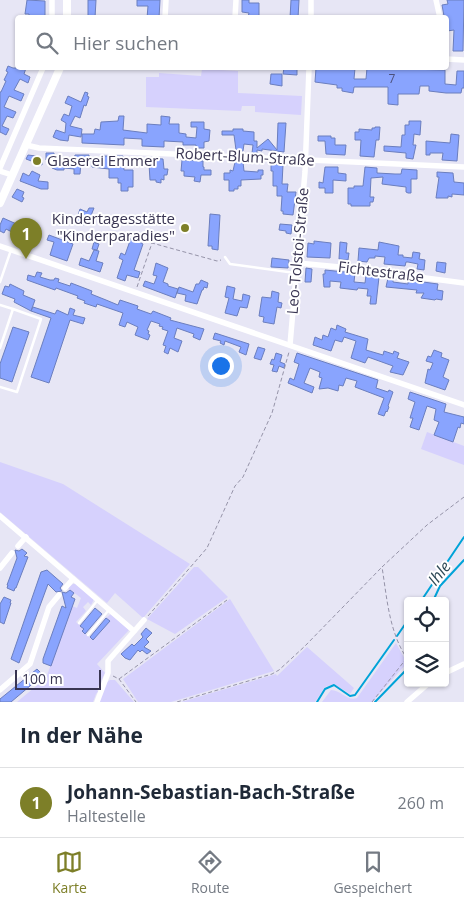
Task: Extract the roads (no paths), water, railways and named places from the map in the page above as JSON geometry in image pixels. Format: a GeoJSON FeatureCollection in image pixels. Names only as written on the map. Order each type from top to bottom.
{"type":"FeatureCollection","features":[{"type":"Feature","properties":{"kind":"main road"},"geometry":{"type":"LineString","coordinates":[[67,0],[67,15]]}},
{"type":"Feature","properties":{"kind":"main road"},"geometry":{"type":"LineString","coordinates":[[0,202],[59,70]]}},
{"type":"Feature","properties":{"kind":"street"},"geometry":{"type":"LineString","coordinates":[[52,0],[52,15]]}},
{"type":"Feature","properties":{"kind":"street"},"geometry":{"type":"LineString","coordinates":[[165,15],[166,0]]}},
{"type":"Feature","properties":{"kind":"street"},"geometry":{"type":"LineString","coordinates":[[235,15],[236,0]]}},
{"type":"Feature","properties":{"kind":"street"},"geometry":{"type":"LineString","coordinates":[[311,0],[311,15]]}},
{"type":"Feature","properties":{"kind":"street"},"geometry":{"type":"LineString","coordinates":[[436,0],[439,15]]}},
{"type":"Feature","properties":{"kind":"street"},"geometry":{"type":"LineString","coordinates":[[449,58],[464,60]]}},
{"type":"Feature","properties":{"kind":"street"},"geometry":{"type":"LineString","coordinates":[[12,175],[0,169],[42,70]]}},
{"type":"Feature","properties":{"kind":"street","name":"Leo-Tolstoi-Straße"},"geometry":{"type":"LineString","coordinates":[[290,345],[306,159],[309,70]]}},
{"type":"Feature","properties":{"kind":"street","name":"Robert-Blum-Straße"},"geometry":{"type":"LineString","coordinates":[[26,145],[39,148],[464,167]]}},
{"type":"Feature","properties":{"kind":"street"},"geometry":{"type":"LineString","coordinates":[[0,246],[464,405]]}},
{"type":"Feature","properties":{"kind":"street","name":"Fichtestraße"},"geometry":{"type":"LineString","coordinates":[[298,263],[464,283]]}},
{"type":"Feature","properties":{"kind":"street"},"geometry":{"type":"LineString","coordinates":[[0,516],[134,632]]}},
{"type":"Feature","properties":{"kind":"street"},"geometry":{"type":"LineString","coordinates":[[18,546],[26,537]]}},
{"type":"Feature","properties":{"kind":"street"},"geometry":{"type":"LineString","coordinates":[[0,568],[12,553]]}},
{"type":"Feature","properties":{"kind":"street"},"geometry":{"type":"LineString","coordinates":[[65,588],[73,579]]}},
{"type":"Feature","properties":{"kind":"street"},"geometry":{"type":"LineString","coordinates":[[0,690],[30,664],[49,607],[60,594]]}},
{"type":"Feature","properties":{"kind":"street"},"geometry":{"type":"LineString","coordinates":[[97,702],[108,672],[108,661],[144,620]]}},
{"type":"Feature","properties":{"kind":"street"},"geometry":{"type":"LineString","coordinates":[[449,671],[464,664]]}},
{"type":"Feature","properties":{"kind":"street"},"geometry":{"type":"LineString","coordinates":[[407,702],[424,687]]}},
{"type":"Feature","properties":{"kind":"lane"},"geometry":{"type":"LineString","coordinates":[[0,282],[11,250]]}},
{"type":"Feature","properties":{"kind":"lane"},"geometry":{"type":"LineString","coordinates":[[225,257],[230,264],[297,273]]}},
{"type":"Feature","properties":{"kind":"lane"},"geometry":{"type":"LineString","coordinates":[[0,305],[41,319],[17,392],[0,387]]}},
{"type":"Feature","properties":{"kind":"lane"},"geometry":{"type":"LineString","coordinates":[[0,348],[13,309]]}},
{"type":"Feature","properties":{"kind":"lane"},"geometry":{"type":"LineString","coordinates":[[79,623],[98,600]]}},
{"type":"Feature","properties":{"kind":"lane"},"geometry":{"type":"LineString","coordinates":[[88,635],[109,610]]}},
{"type":"Feature","properties":{"kind":"waterway"},"geometry":{"type":"LineString","coordinates":[[424,597],[464,537]]}},
{"type":"Feature","properties":{"kind":"waterway","name":"Ihle"},"geometry":{"type":"LineString","coordinates":[[435,597],[440,586],[464,560]]}},
{"type":"Feature","properties":{"kind":"waterway"},"geometry":{"type":"LineString","coordinates":[[397,636],[404,626]]}},
{"type":"Feature","properties":{"kind":"waterway"},"geometry":{"type":"LineString","coordinates":[[317,702],[325,689],[334,685],[350,696],[355,695],[394,640]]}},
{"type":"Feature","properties":{"kind":"waterway","name":"Ihle"},"geometry":{"type":"LineString","coordinates":[[375,702],[404,672]]}},
{"type":"Feature","properties":{"kind":"place","name":"Glaserei Emmer"},"geometry":{"type":"Point","coordinates":[37,161]}},
{"type":"Feature","properties":{"kind":"place","name":"Kindertagesstätte \"Kinderparadies\""},"geometry":{"type":"Point","coordinates":[185,228]}},
{"type":"Feature","properties":{"kind":"place","name":"Johann-Sebastian-Bach-Straße"},"geometry":{"type":"Point","coordinates":[26,259]}}]}
